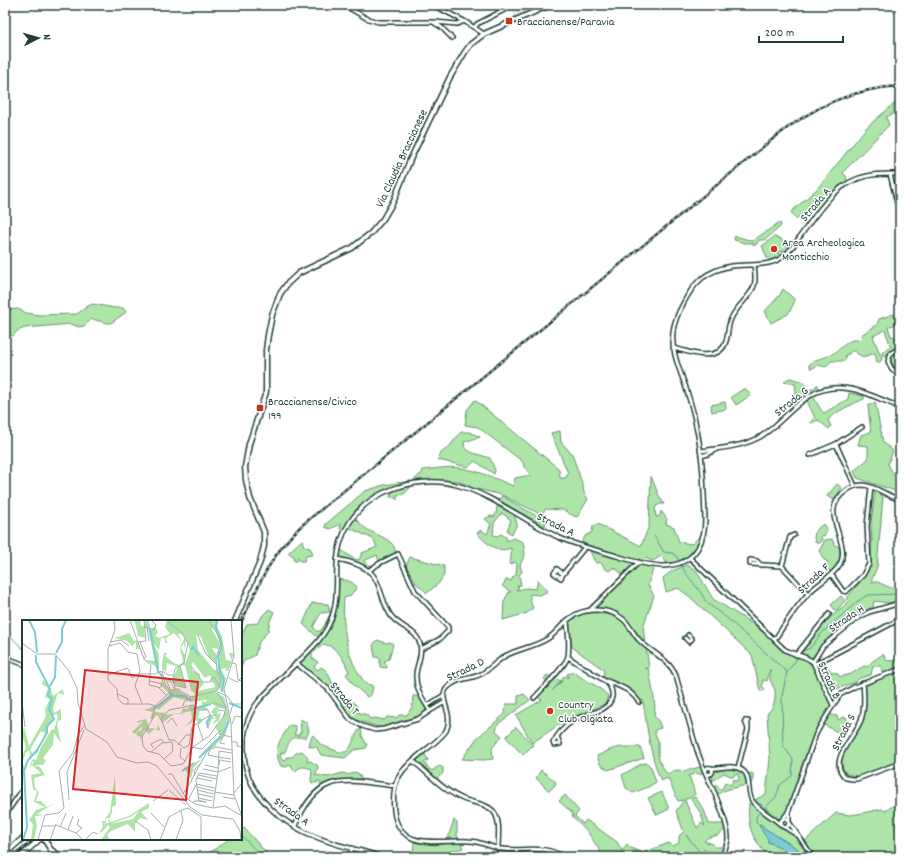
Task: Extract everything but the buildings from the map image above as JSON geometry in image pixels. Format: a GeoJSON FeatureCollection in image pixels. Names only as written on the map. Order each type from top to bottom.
{"type":"FeatureCollection","features":[{"type":"Feature","properties":{"kind":"main road","name":"Via Claudia Braccianese"},"geometry":{"type":"LineString","coordinates":[[236,620],[260,562],[264,546],[264,532],[250,498],[246,480],[246,467],[249,444],[266,392],[266,347],[270,325],[278,300],[287,284],[295,276],[352,248],[371,233],[383,219],[394,200],[410,160],[450,77],[465,52],[475,40],[484,34],[550,5]]}},
{"type":"Feature","properties":{"kind":"main road"},"geometry":{"type":"LineString","coordinates":[[5,854],[22,839]]}},
{"type":"Feature","properties":{"kind":"main road"},"geometry":{"type":"LineString","coordinates":[[20,857],[39,840]]}},
{"type":"Feature","properties":{"kind":"main road"},"geometry":{"type":"LineString","coordinates":[[45,840],[50,849],[61,857]]}},
{"type":"Feature","properties":{"kind":"street"},"geometry":{"type":"LineString","coordinates":[[344,5],[366,18],[378,22],[433,22],[457,24],[464,21]]}},
{"type":"Feature","properties":{"kind":"street"},"geometry":{"type":"LineString","coordinates":[[433,5],[475,27],[484,34]]}},
{"type":"Feature","properties":{"kind":"street"},"geometry":{"type":"LineString","coordinates":[[475,27],[477,24],[514,5]]}},
{"type":"Feature","properties":{"kind":"street"},"geometry":{"type":"LineString","coordinates":[[433,22],[442,27],[452,38]]}},
{"type":"Feature","properties":{"kind":"street"},"geometry":{"type":"LineString","coordinates":[[890,174],[900,215]]}},
{"type":"Feature","properties":{"kind":"street","name":"Strada A"},"geometry":{"type":"LineString","coordinates":[[381,857],[325,841],[295,826],[277,814],[257,794],[248,775],[244,752],[245,730],[253,709],[262,697],[321,638],[331,620],[336,600],[337,559],[339,546],[346,529],[356,514],[367,502],[379,494],[394,488],[427,482],[442,482],[470,489],[556,536],[585,547],[638,562],[661,566],[680,563],[690,558],[701,541],[705,529],[701,456],[694,416],[673,348],[673,333],[676,318],[688,294],[705,276],[717,270],[730,266],[772,263],[786,254],[829,199],[843,185],[867,176],[900,174]]}},
{"type":"Feature","properties":{"kind":"street"},"geometry":{"type":"LineString","coordinates":[[673,348],[707,355],[716,353],[723,349],[732,315],[754,286],[754,265]]}},
{"type":"Feature","properties":{"kind":"street"},"geometry":{"type":"LineString","coordinates":[[900,348],[891,353],[888,360],[890,367],[900,376]]}},
{"type":"Feature","properties":{"kind":"street","name":"Strada G"},"geometry":{"type":"LineString","coordinates":[[700,451],[747,442],[759,437],[771,429],[803,399],[814,393],[827,389],[852,389],[900,407]]}},
{"type":"Feature","properties":{"kind":"street"},"geometry":{"type":"LineString","coordinates":[[810,455],[836,444],[862,427]]}},
{"type":"Feature","properties":{"kind":"street"},"geometry":{"type":"LineString","coordinates":[[836,444],[856,486],[863,485],[871,487],[888,496],[900,499]]}},
{"type":"Feature","properties":{"kind":"street","name":"Strada G"},"geometry":{"type":"LineString","coordinates":[[701,456],[719,448]]}},
{"type":"Feature","properties":{"kind":"street","name":"Strada F"},"geometry":{"type":"LineString","coordinates":[[775,639],[808,594],[840,565],[842,554],[834,518],[835,507],[837,500],[842,495],[856,486]]}},
{"type":"Feature","properties":{"kind":"street"},"geometry":{"type":"LineString","coordinates":[[831,574],[843,591],[846,592],[867,570],[869,559],[867,524],[871,487]]}},
{"type":"Feature","properties":{"kind":"street"},"geometry":{"type":"LineString","coordinates":[[782,566],[790,537],[794,535]]}},
{"type":"Feature","properties":{"kind":"street"},"geometry":{"type":"LineString","coordinates":[[563,574],[585,547]]}},
{"type":"Feature","properties":{"kind":"street"},"geometry":{"type":"LineString","coordinates":[[368,570],[398,554],[416,591],[447,626],[448,631],[421,649]]}},
{"type":"Feature","properties":{"kind":"street","name":"Strada B"},"geometry":{"type":"LineString","coordinates":[[690,558],[787,651],[799,655],[814,663],[833,705],[814,740],[789,810],[783,819]]}},
{"type":"Feature","properties":{"kind":"street"},"geometry":{"type":"LineString","coordinates":[[337,559],[351,562],[368,570],[376,581],[391,615],[397,622],[415,634],[421,649],[421,658],[417,672],[417,682],[420,694],[430,711]]}},
{"type":"Feature","properties":{"kind":"street","name":"Strada D"},"geometry":{"type":"LineString","coordinates":[[564,857],[554,851],[545,849],[511,850],[470,841],[427,842],[417,840],[408,835],[401,828],[396,817],[394,801],[395,786],[401,773],[446,731],[449,719],[444,695],[448,688],[454,683],[479,675],[505,656],[548,639],[575,615],[589,610],[638,562]]}},
{"type":"Feature","properties":{"kind":"street"},"geometry":{"type":"LineString","coordinates":[[761,565],[782,566],[808,594]]}},
{"type":"Feature","properties":{"kind":"street","name":"Strada H"},"geometry":{"type":"LineString","coordinates":[[814,663],[824,644],[855,620],[869,612],[900,603]]}},
{"type":"Feature","properties":{"kind":"street"},"geometry":{"type":"LineString","coordinates":[[589,610],[608,612],[620,617],[626,622],[641,641],[671,666],[676,676],[699,755],[711,784],[727,833],[727,843],[721,857]]}},
{"type":"Feature","properties":{"kind":"street"},"geometry":{"type":"LineString","coordinates":[[799,655],[829,614]]}},
{"type":"Feature","properties":{"kind":"street"},"geometry":{"type":"LineString","coordinates":[[814,663],[900,619]]}},
{"type":"Feature","properties":{"kind":"street"},"geometry":{"type":"LineString","coordinates":[[534,698],[565,664],[568,658],[569,648],[567,621]]}},
{"type":"Feature","properties":{"kind":"street"},"geometry":{"type":"LineString","coordinates":[[685,638],[690,642],[692,639],[688,635]]}},
{"type":"Feature","properties":{"kind":"street"},"geometry":{"type":"LineString","coordinates":[[5,655],[12,660],[22,664]]}},
{"type":"Feature","properties":{"kind":"street"},"geometry":{"type":"LineString","coordinates":[[568,658],[605,681],[625,688],[632,693],[639,702]]}},
{"type":"Feature","properties":{"kind":"street","name":"Strada T"},"geometry":{"type":"LineString","coordinates":[[296,663],[328,689],[350,720],[375,730],[384,729],[418,719],[445,702]]}},
{"type":"Feature","properties":{"kind":"street"},"geometry":{"type":"LineString","coordinates":[[833,705],[843,692],[900,669]]}},
{"type":"Feature","properties":{"kind":"street"},"geometry":{"type":"LineString","coordinates":[[605,681],[613,692]]}},
{"type":"Feature","properties":{"kind":"street","name":"Strada S"},"geometry":{"type":"LineString","coordinates":[[863,683],[864,702],[862,716],[857,729],[840,756],[839,764],[841,772],[846,778],[856,779],[900,763]]}},
{"type":"Feature","properties":{"kind":"street"},"geometry":{"type":"LineString","coordinates":[[557,736],[575,720],[606,708],[611,701],[613,692],[619,687]]}},
{"type":"Feature","properties":{"kind":"street"},"geometry":{"type":"LineString","coordinates":[[428,706],[444,695]]}},
{"type":"Feature","properties":{"kind":"street"},"geometry":{"type":"LineString","coordinates":[[738,768],[748,729]]}},
{"type":"Feature","properties":{"kind":"street"},"geometry":{"type":"LineString","coordinates":[[699,755],[712,771],[711,784]]}},
{"type":"Feature","properties":{"kind":"street"},"geometry":{"type":"LineString","coordinates":[[413,761],[453,794],[492,810],[498,824],[498,848]]}},
{"type":"Feature","properties":{"kind":"street"},"geometry":{"type":"LineString","coordinates":[[706,773],[711,774],[726,767],[738,768],[747,775],[752,800],[783,827],[786,828],[790,822],[788,819],[775,819]]}},
{"type":"Feature","properties":{"kind":"street"},"geometry":{"type":"LineString","coordinates":[[706,773],[706,768],[719,769]]}},
{"type":"Feature","properties":{"kind":"street"},"geometry":{"type":"LineString","coordinates":[[295,826],[309,800],[326,785],[345,780],[395,786]]}},
{"type":"Feature","properties":{"kind":"street"},"geometry":{"type":"LineString","coordinates":[[375,784],[378,788]]}},
{"type":"Feature","properties":{"kind":"street"},"geometry":{"type":"LineString","coordinates":[[5,814],[22,790]]}},
{"type":"Feature","properties":{"kind":"street","name":"Strada B"},"geometry":{"type":"LineString","coordinates":[[789,810],[790,822],[813,857]]}},
{"type":"Feature","properties":{"kind":"street"},"geometry":{"type":"LineString","coordinates":[[780,824],[783,819]]}},
{"type":"Feature","properties":{"kind":"street","name":"Strada B"},"geometry":{"type":"LineString","coordinates":[[786,828],[800,838]]}},
{"type":"Feature","properties":{"kind":"street"},"geometry":{"type":"LineString","coordinates":[[322,857],[326,854],[348,856],[351,854],[352,848]]}},
{"type":"Feature","properties":{"kind":"street"},"geometry":{"type":"LineString","coordinates":[[723,853],[731,857]]}},
{"type":"Feature","properties":{"kind":"shaded area"},"geometry":{"type":"Polygon","coordinates":[[[510,5],[546,5],[515,18],[510,5]]]}},
{"type":"Feature","properties":{"kind":"green space"},"geometry":{"type":"Polygon","coordinates":[[[895,103],[893,114],[886,117],[889,125],[843,173],[846,176],[847,181],[830,196],[820,211],[807,210],[796,219],[791,212],[817,189],[867,127],[895,103]]]}},
{"type":"Feature","properties":{"kind":"green space"},"geometry":{"type":"Polygon","coordinates":[[[778,223],[781,224],[780,227],[765,240],[759,240],[756,245],[753,245],[753,243],[745,243],[734,240],[735,236],[753,241],[778,223]]]}},
{"type":"Feature","properties":{"kind":"green space"},"geometry":{"type":"Polygon","coordinates":[[[774,237],[781,239],[790,248],[785,251],[778,252],[780,258],[773,262],[767,258],[762,246],[774,237]]]}},
{"type":"Feature","properties":{"kind":"green space"},"geometry":{"type":"Polygon","coordinates":[[[783,289],[794,299],[794,303],[788,314],[771,323],[765,311],[780,295],[783,289]]]}},
{"type":"Feature","properties":{"kind":"green space"},"geometry":{"type":"Polygon","coordinates":[[[93,304],[123,308],[126,312],[111,323],[92,319],[84,326],[79,327],[71,324],[25,328],[17,331],[13,336],[5,335],[5,310],[18,309],[26,313],[39,315],[77,314],[93,304]]]}},
{"type":"Feature","properties":{"kind":"green space"},"geometry":{"type":"Polygon","coordinates":[[[894,314],[896,324],[888,327],[891,336],[895,337],[900,342],[899,346],[883,357],[882,353],[887,348],[891,347],[885,330],[873,336],[882,359],[881,361],[877,363],[875,353],[863,357],[855,351],[851,351],[849,354],[845,355],[846,359],[841,361],[831,361],[826,367],[818,365],[811,369],[809,365],[812,362],[831,355],[850,341],[862,339],[861,335],[877,325],[879,319],[894,314]]]}},
{"type":"Feature","properties":{"kind":"green space"},"geometry":{"type":"Polygon","coordinates":[[[900,350],[900,373],[891,362],[891,357],[900,350]]]}},
{"type":"Feature","properties":{"kind":"green space"},"geometry":{"type":"Polygon","coordinates":[[[791,378],[804,382],[808,391],[816,387],[816,385],[818,385],[819,388],[818,390],[800,399],[796,397],[795,384],[784,382],[791,378]]]}},
{"type":"Feature","properties":{"kind":"green space"},"geometry":{"type":"Polygon","coordinates":[[[745,388],[751,395],[736,405],[731,397],[745,388]]]}},
{"type":"Feature","properties":{"kind":"green space"},"geometry":{"type":"Polygon","coordinates":[[[849,393],[864,396],[864,399],[831,417],[828,420],[831,426],[829,429],[818,420],[811,423],[815,418],[807,401],[808,398],[813,396],[824,413],[848,399],[849,393]]]}},
{"type":"Feature","properties":{"kind":"green space"},"geometry":{"type":"Polygon","coordinates":[[[475,400],[559,469],[560,478],[566,478],[568,473],[551,433],[560,431],[561,442],[572,454],[584,493],[588,499],[578,516],[576,517],[563,510],[545,509],[542,515],[502,495],[473,488],[458,481],[413,481],[422,473],[423,470],[446,467],[455,467],[473,471],[513,486],[515,478],[531,475],[524,467],[523,462],[478,427],[465,425],[467,410],[475,400]]]}},
{"type":"Feature","properties":{"kind":"green space"},"geometry":{"type":"Polygon","coordinates":[[[725,402],[726,409],[712,412],[711,405],[725,402]]]}},
{"type":"Feature","properties":{"kind":"green space"},"geometry":{"type":"Polygon","coordinates":[[[875,402],[883,442],[893,451],[888,464],[900,487],[898,492],[857,478],[854,471],[868,459],[868,446],[858,445],[861,435],[871,432],[868,406],[875,402]]]}},
{"type":"Feature","properties":{"kind":"green space"},"geometry":{"type":"Polygon","coordinates":[[[461,432],[469,432],[480,437],[464,442],[465,448],[474,453],[490,458],[495,470],[494,474],[475,461],[468,467],[438,460],[441,453],[449,447],[461,432]]]}},
{"type":"Feature","properties":{"kind":"green space"},"geometry":{"type":"Polygon","coordinates":[[[651,476],[664,504],[660,504],[655,507],[656,517],[660,516],[661,511],[667,519],[666,524],[674,527],[679,542],[692,544],[703,533],[701,539],[694,550],[680,561],[667,563],[661,556],[653,561],[645,558],[624,576],[614,567],[609,571],[599,562],[597,564],[588,546],[582,542],[585,536],[592,532],[593,526],[598,524],[641,546],[649,526],[651,476]]]}},
{"type":"Feature","properties":{"kind":"green space"},"geometry":{"type":"Polygon","coordinates":[[[410,481],[410,488],[404,494],[397,495],[397,500],[394,497],[390,497],[391,493],[400,488],[384,491],[366,502],[343,531],[340,529],[341,524],[330,529],[325,527],[326,524],[365,491],[384,485],[410,481]]]}},
{"type":"Feature","properties":{"kind":"green space"},"geometry":{"type":"Polygon","coordinates":[[[837,484],[842,488],[833,500],[827,496],[837,484]]]}},
{"type":"Feature","properties":{"kind":"green space"},"geometry":{"type":"Polygon","coordinates":[[[875,491],[883,497],[877,567],[871,582],[877,582],[891,588],[900,589],[900,601],[889,603],[874,601],[873,607],[856,615],[832,634],[808,662],[812,666],[817,676],[819,666],[828,667],[831,672],[837,673],[840,677],[851,674],[864,666],[867,667],[883,654],[887,661],[895,660],[900,667],[900,760],[878,770],[860,775],[846,773],[842,764],[842,757],[858,730],[865,713],[865,686],[887,676],[882,672],[881,666],[873,666],[871,675],[860,678],[854,683],[836,689],[831,688],[828,690],[818,676],[831,705],[810,745],[785,816],[779,819],[755,800],[766,794],[770,759],[767,714],[773,707],[775,699],[775,690],[770,680],[770,669],[767,681],[763,680],[762,686],[765,689],[760,691],[752,655],[689,596],[678,588],[666,592],[663,578],[672,571],[687,565],[696,570],[713,599],[761,629],[787,653],[796,656],[809,644],[821,624],[844,607],[848,597],[871,565],[871,523],[875,491]]]}},
{"type":"Feature","properties":{"kind":"green space"},"geometry":{"type":"Polygon","coordinates":[[[502,496],[546,520],[545,526],[498,500],[502,496]]]}},
{"type":"Feature","properties":{"kind":"green space"},"geometry":{"type":"Polygon","coordinates":[[[497,506],[514,514],[517,524],[512,534],[507,531],[511,520],[502,513],[494,523],[493,535],[497,536],[501,534],[506,537],[507,541],[513,538],[523,542],[525,554],[520,565],[522,572],[519,575],[521,585],[517,586],[519,587],[516,590],[527,588],[536,589],[538,580],[548,591],[540,595],[530,594],[530,601],[533,608],[527,613],[503,620],[504,601],[509,592],[511,592],[502,586],[507,579],[511,581],[516,575],[517,564],[514,562],[511,565],[509,564],[511,559],[511,548],[501,550],[496,549],[488,544],[477,533],[481,530],[487,534],[491,524],[485,519],[490,516],[494,517],[497,506]]]}},
{"type":"Feature","properties":{"kind":"green space"},"geometry":{"type":"Polygon","coordinates":[[[356,519],[365,528],[390,542],[394,546],[395,557],[380,566],[377,555],[364,561],[370,566],[368,569],[339,558],[341,550],[354,559],[359,560],[362,553],[377,547],[373,539],[348,527],[356,519]]]}},
{"type":"Feature","properties":{"kind":"green space"},"geometry":{"type":"Polygon","coordinates":[[[823,524],[827,530],[825,535],[821,536],[822,540],[819,543],[816,543],[814,538],[815,531],[823,524]]]}},
{"type":"Feature","properties":{"kind":"green space"},"geometry":{"type":"Polygon","coordinates":[[[832,539],[835,545],[839,547],[840,561],[832,572],[822,566],[827,567],[828,562],[824,560],[819,551],[825,540],[832,539]]]}},
{"type":"Feature","properties":{"kind":"green space"},"geometry":{"type":"Polygon","coordinates":[[[302,540],[304,546],[310,548],[313,553],[312,555],[306,556],[304,561],[300,561],[298,557],[297,561],[294,561],[294,556],[288,553],[302,540]]]}},
{"type":"Feature","properties":{"kind":"green space"},"geometry":{"type":"Polygon","coordinates":[[[410,557],[444,566],[444,575],[439,583],[427,593],[416,583],[406,566],[410,557]]]}},
{"type":"Feature","properties":{"kind":"green space"},"geometry":{"type":"Polygon","coordinates":[[[640,562],[654,566],[648,585],[654,596],[643,627],[645,641],[621,615],[597,608],[597,606],[640,562]]]}},
{"type":"Feature","properties":{"kind":"green space"},"geometry":{"type":"Polygon","coordinates":[[[337,579],[346,580],[357,587],[350,596],[344,598],[345,632],[350,654],[359,674],[366,684],[373,687],[371,695],[367,697],[354,685],[346,674],[349,672],[343,659],[337,651],[329,646],[324,644],[312,654],[312,658],[318,662],[314,667],[318,670],[321,667],[324,669],[338,691],[350,703],[353,702],[355,704],[357,707],[357,712],[367,715],[370,719],[374,718],[385,720],[387,717],[396,718],[399,715],[407,715],[412,707],[413,696],[420,696],[426,709],[424,714],[416,718],[382,728],[353,719],[335,694],[299,662],[321,640],[303,624],[312,603],[328,604],[330,612],[321,613],[313,627],[318,632],[323,628],[332,610],[335,617],[338,589],[337,579]]]}},
{"type":"Feature","properties":{"kind":"green space"},"geometry":{"type":"Polygon","coordinates":[[[841,596],[845,601],[836,611],[831,605],[841,596]]]}},
{"type":"Feature","properties":{"kind":"green space"},"geometry":{"type":"Polygon","coordinates":[[[269,609],[274,612],[268,631],[259,642],[255,655],[244,661],[242,665],[242,635],[247,624],[258,623],[269,609]]]}},
{"type":"Feature","properties":{"kind":"green space"},"geometry":{"type":"Polygon","coordinates":[[[591,612],[610,615],[622,620],[638,641],[646,646],[649,668],[645,668],[649,670],[654,700],[654,716],[659,722],[661,728],[655,730],[658,740],[659,761],[667,774],[675,770],[683,772],[699,767],[703,772],[701,775],[697,773],[688,776],[695,794],[690,798],[685,799],[697,828],[701,823],[705,826],[700,812],[691,799],[695,797],[704,810],[709,824],[725,824],[726,828],[720,834],[709,837],[704,841],[713,844],[716,847],[721,847],[725,844],[723,853],[718,857],[710,856],[704,849],[702,852],[709,857],[622,857],[622,852],[617,857],[604,857],[587,831],[573,818],[572,813],[559,801],[565,795],[579,811],[575,816],[583,824],[586,820],[617,842],[622,851],[627,844],[631,848],[642,853],[669,843],[673,846],[679,843],[679,836],[684,832],[676,811],[684,800],[678,801],[668,778],[661,781],[652,751],[643,700],[641,701],[629,688],[603,678],[604,670],[572,647],[569,622],[578,616],[591,612]]]}},
{"type":"Feature","properties":{"kind":"green space"},"geometry":{"type":"Polygon","coordinates":[[[377,640],[386,643],[390,642],[393,644],[389,659],[384,661],[387,668],[380,667],[380,658],[375,657],[373,645],[377,640]]]}},
{"type":"Feature","properties":{"kind":"green space","name":"Country Club Olgiata"},"geometry":{"type":"Polygon","coordinates":[[[574,672],[604,692],[608,696],[606,703],[567,723],[566,720],[532,743],[516,715],[542,700],[537,697],[543,686],[549,683],[544,679],[547,675],[561,681],[552,691],[561,682],[564,676],[568,678],[567,674],[574,672]]]}},
{"type":"Feature","properties":{"kind":"green space"},"geometry":{"type":"Polygon","coordinates":[[[524,694],[530,700],[498,724],[496,731],[502,736],[492,748],[493,759],[462,759],[477,738],[505,714],[506,704],[518,704],[518,696],[524,694]]]}},
{"type":"Feature","properties":{"kind":"green space"},"geometry":{"type":"Polygon","coordinates":[[[828,714],[837,716],[838,720],[843,717],[847,718],[846,723],[850,727],[845,728],[839,733],[823,724],[828,714]]]}},
{"type":"Feature","properties":{"kind":"green space"},"geometry":{"type":"Polygon","coordinates":[[[300,719],[307,723],[309,732],[306,737],[297,737],[290,741],[285,752],[281,753],[280,756],[282,760],[285,761],[287,757],[292,757],[296,753],[302,751],[308,757],[307,762],[310,761],[317,765],[318,768],[315,775],[328,777],[343,773],[349,775],[355,772],[359,774],[361,778],[338,780],[320,787],[320,782],[318,780],[317,783],[312,783],[312,769],[301,767],[296,771],[293,770],[291,764],[286,767],[281,766],[277,755],[280,740],[290,725],[295,726],[296,730],[294,735],[299,735],[301,731],[300,719]]]}},
{"type":"Feature","properties":{"kind":"green space"},"geometry":{"type":"Polygon","coordinates":[[[516,727],[533,745],[523,755],[506,737],[516,727]]]}},
{"type":"Feature","properties":{"kind":"green space"},"geometry":{"type":"Polygon","coordinates":[[[361,728],[362,736],[367,745],[366,748],[354,750],[345,758],[321,755],[316,746],[309,746],[313,735],[321,745],[339,752],[346,752],[351,747],[356,734],[361,728]]]}},
{"type":"Feature","properties":{"kind":"green space"},"geometry":{"type":"Polygon","coordinates":[[[621,747],[640,747],[644,758],[608,770],[600,764],[597,756],[612,749],[621,747]]]}},
{"type":"Feature","properties":{"kind":"green space"},"geometry":{"type":"Polygon","coordinates":[[[424,753],[428,760],[424,763],[432,771],[440,766],[443,768],[443,773],[437,779],[416,762],[424,753]]]}},
{"type":"Feature","properties":{"kind":"green space"},"geometry":{"type":"Polygon","coordinates":[[[647,763],[651,767],[656,782],[633,793],[626,788],[622,775],[641,764],[647,763]]]}},
{"type":"Feature","properties":{"kind":"green space"},"geometry":{"type":"Polygon","coordinates":[[[725,769],[744,771],[747,775],[751,773],[753,774],[753,782],[718,794],[713,789],[714,785],[717,785],[720,789],[723,788],[725,782],[731,785],[734,779],[737,781],[739,780],[738,774],[735,774],[733,777],[724,773],[712,781],[713,773],[725,769]]]}},
{"type":"Feature","properties":{"kind":"green space"},"geometry":{"type":"Polygon","coordinates":[[[541,770],[556,782],[549,791],[536,778],[541,770]]]}},
{"type":"Feature","properties":{"kind":"green space"},"geometry":{"type":"Polygon","coordinates":[[[662,792],[669,809],[657,815],[648,798],[662,792]]]}},
{"type":"Feature","properties":{"kind":"green space"},"geometry":{"type":"Polygon","coordinates":[[[900,802],[900,857],[815,857],[805,841],[836,813],[849,815],[882,809],[885,811],[900,802]]]}},
{"type":"Feature","properties":{"kind":"green space"},"geometry":{"type":"Polygon","coordinates":[[[749,803],[784,830],[790,831],[810,857],[799,857],[798,849],[759,824],[768,839],[768,842],[780,847],[792,856],[768,857],[754,838],[749,820],[749,803]]]}},
{"type":"Feature","properties":{"kind":"green space"},"geometry":{"type":"Polygon","coordinates":[[[454,820],[457,823],[457,835],[463,848],[451,851],[457,857],[418,857],[413,854],[414,842],[435,845],[446,843],[454,820]]]}},
{"type":"Feature","properties":{"kind":"green space"},"geometry":{"type":"Polygon","coordinates":[[[244,828],[270,857],[204,857],[228,840],[242,840],[242,829],[244,828]]]}},
{"type":"Feature","properties":{"kind":"water"},"geometry":{"type":"Polygon","coordinates":[[[758,824],[762,825],[764,828],[798,849],[799,857],[792,857],[780,847],[768,842],[768,839],[758,824]]]}},
{"type":"Feature","properties":{"kind":"waterway"},"geometry":{"type":"LineString","coordinates":[[654,536],[664,552],[672,553],[677,557],[685,572],[707,603],[728,619],[787,672]]}},
{"type":"Feature","properties":{"kind":"waterway"},"geometry":{"type":"LineString","coordinates":[[758,824],[756,821],[756,816],[776,797],[780,785],[792,776],[793,759],[783,746],[782,696],[787,672],[803,651],[810,648],[824,631],[858,601],[868,595],[900,594]]}},
{"type":"Feature","properties":{"kind":"waterway"},"geometry":{"type":"LineString","coordinates":[[5,630],[22,648]]}},
{"type":"Feature","properties":{"kind":"waterway"},"geometry":{"type":"LineString","coordinates":[[686,835],[704,857]]}},
{"type":"Feature","properties":{"kind":"waterway"},"geometry":{"type":"LineString","coordinates":[[242,836],[262,857]]}},
{"type":"Feature","properties":{"kind":"railway"},"geometry":{"type":"LineString","coordinates":[[242,621],[259,584],[273,560],[290,537],[301,526],[774,138],[788,127],[817,109],[849,95],[900,86]]}},
{"type":"Feature","properties":{"kind":"railway"},"geometry":{"type":"LineString","coordinates":[[13,857],[33,840]]}},
{"type":"Feature","properties":{"kind":"place","name":"Braccianense/Paravia"},"geometry":{"type":"Point","coordinates":[509,21]}},
{"type":"Feature","properties":{"kind":"place","name":"Area Archeologica Monticchio"},"geometry":{"type":"Point","coordinates":[774,249]}},
{"type":"Feature","properties":{"kind":"place","name":"Braccianense/Civico 199"},"geometry":{"type":"Point","coordinates":[260,408]}},
{"type":"Feature","properties":{"kind":"place","name":"Country Club Olgiata"},"geometry":{"type":"Point","coordinates":[550,711]}}]}
